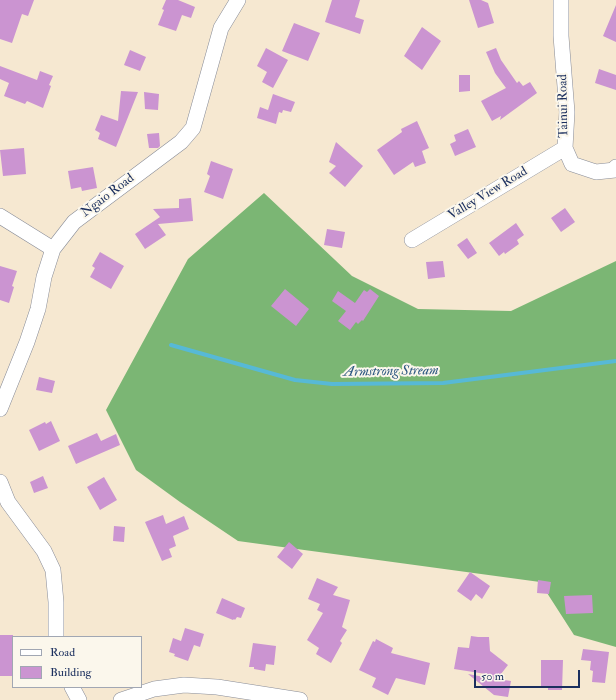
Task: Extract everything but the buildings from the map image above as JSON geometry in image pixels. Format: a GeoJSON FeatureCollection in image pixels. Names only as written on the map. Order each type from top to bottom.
{"type":"FeatureCollection","features":[{"type":"Feature","properties":{"kind":"street","name":"Ngaio Road"},"geometry":{"type":"LineString","coordinates":[[0,409],[27,342],[38,309],[44,277],[53,249],[74,222],[181,142],[193,128],[221,28],[238,0]]}},
{"type":"Feature","properties":{"kind":"street","name":"Tainui Road"},"geometry":{"type":"LineString","coordinates":[[561,0],[561,36],[567,112],[565,148],[572,164],[596,172],[615,170],[616,167]]}},
{"type":"Feature","properties":{"kind":"street","name":"Valley View Road"},"geometry":{"type":"LineString","coordinates":[[412,240],[565,148]]}},
{"type":"Feature","properties":{"kind":"street"},"geometry":{"type":"LineString","coordinates":[[0,216],[53,249]]}},
{"type":"Feature","properties":{"kind":"street"},"geometry":{"type":"LineString","coordinates":[[0,482],[8,502],[44,551],[53,570],[56,602],[56,636]]}},
{"type":"Feature","properties":{"kind":"street"},"geometry":{"type":"LineString","coordinates":[[121,700],[154,689],[184,685],[217,687],[300,700]]}},
{"type":"Feature","properties":{"kind":"street"},"geometry":{"type":"LineString","coordinates":[[73,688],[79,700]]}},
{"type":"Feature","properties":{"kind":"green space"},"geometry":{"type":"Polygon","coordinates":[[[264,193],[352,276],[418,309],[511,311],[616,261],[616,647],[574,635],[540,582],[238,541],[136,470],[106,410],[188,259],[264,193]]]}},
{"type":"Feature","properties":{"kind":"waterway","name":"Armstrong Stream"},"geometry":{"type":"LineString","coordinates":[[171,345],[295,380],[332,384],[443,383],[616,361]]}}]}
